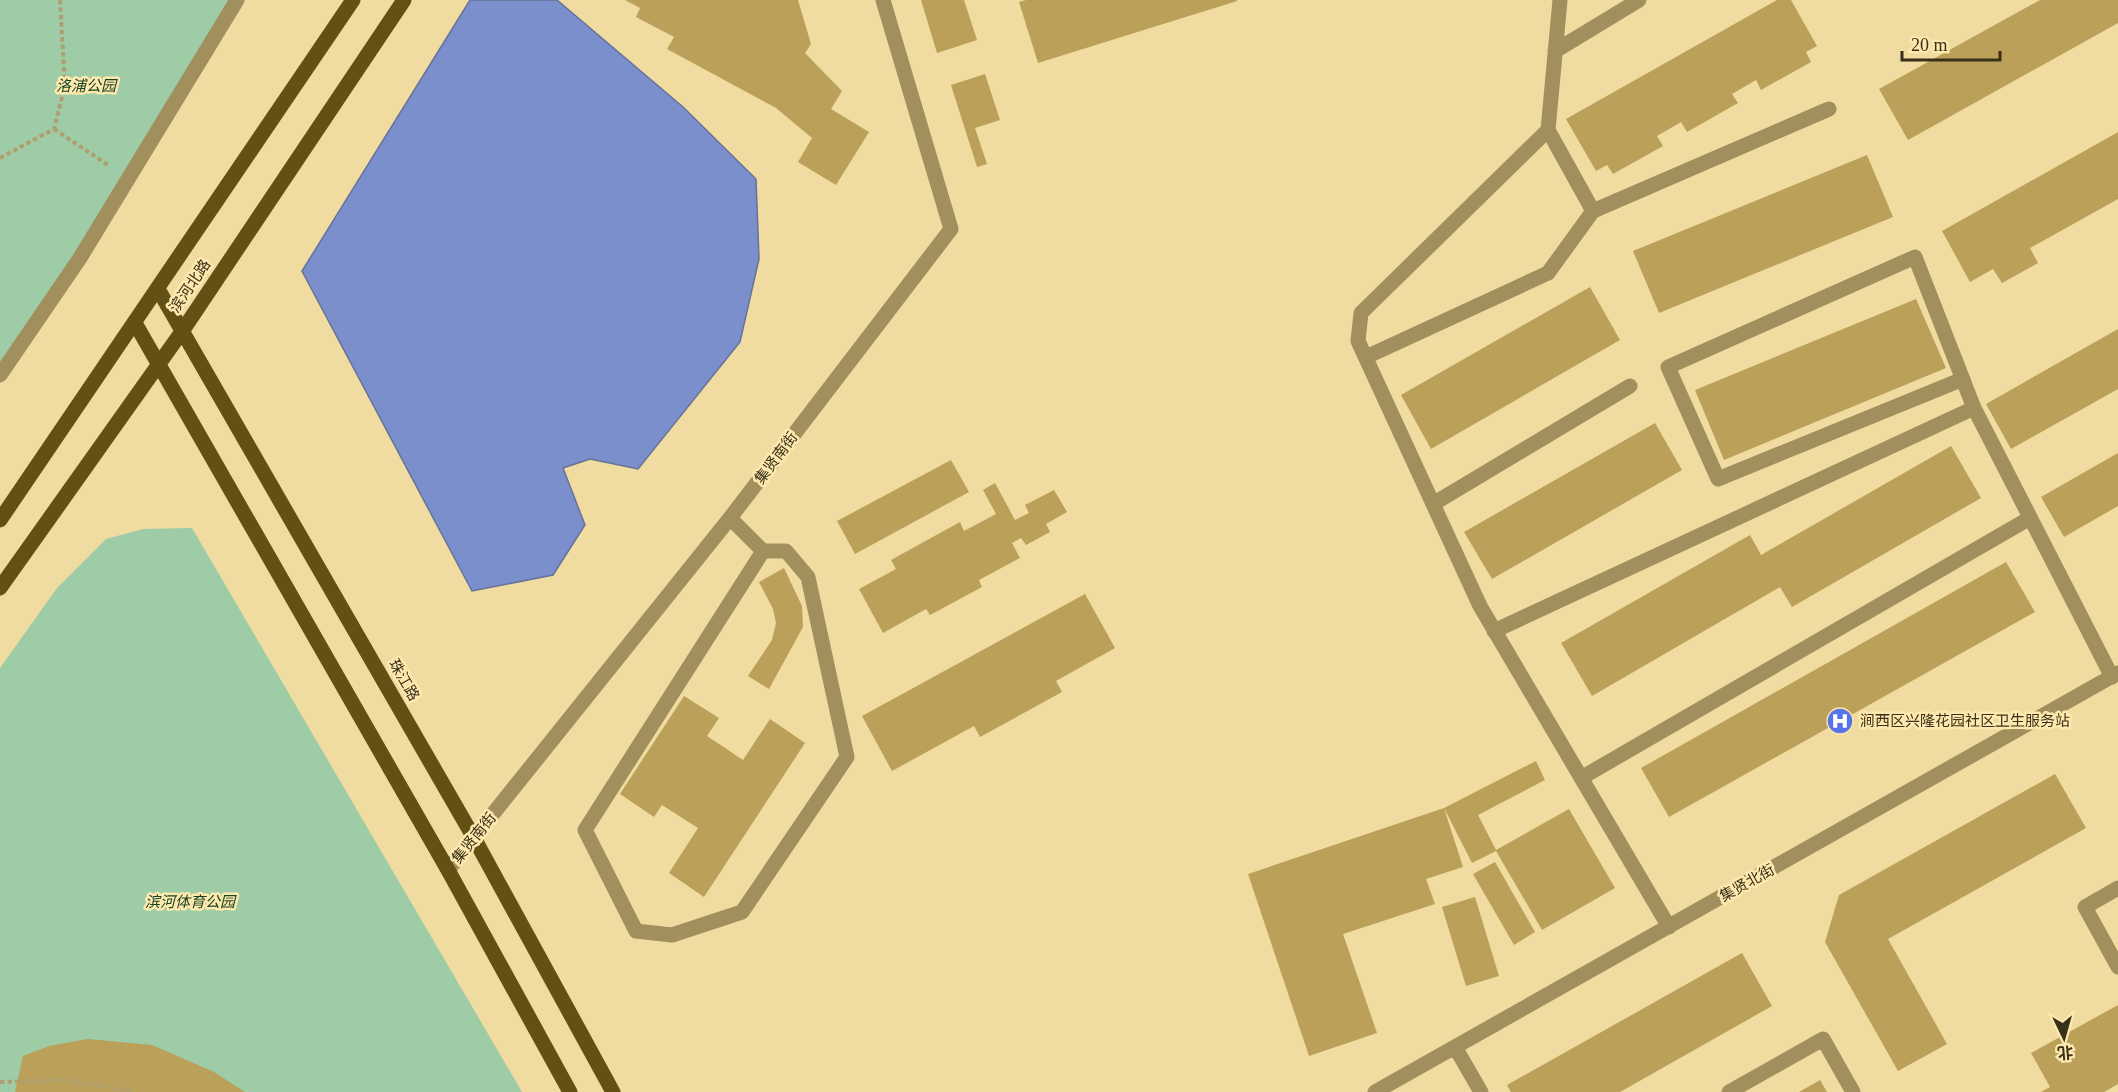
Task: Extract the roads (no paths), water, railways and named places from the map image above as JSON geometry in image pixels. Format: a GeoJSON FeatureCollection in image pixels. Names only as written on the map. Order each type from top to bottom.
{"type":"FeatureCollection","features":[{"type":"Feature","properties":{"kind":"main road","name":"滨河北路"},"geometry":{"type":"LineString","coordinates":[[0,520],[353,0]]}},
{"type":"Feature","properties":{"kind":"main road","name":"滨河北路"},"geometry":{"type":"LineString","coordinates":[[0,588],[183,330],[404,0]]}},
{"type":"Feature","properties":{"kind":"main road","name":"珠江路"},"geometry":{"type":"LineString","coordinates":[[158,289],[474,838],[613,1092]]}},
{"type":"Feature","properties":{"kind":"main road"},"geometry":{"type":"LineString","coordinates":[[135,323],[448,870],[570,1092]]}},
{"type":"Feature","properties":{"kind":"street"},"geometry":{"type":"LineString","coordinates":[[0,375],[80,258],[237,0]]}},
{"type":"Feature","properties":{"kind":"street","name":"集贤南街"},"geometry":{"type":"LineString","coordinates":[[448,870],[730,518],[951,229],[883,0]]}},
{"type":"Feature","properties":{"kind":"street"},"geometry":{"type":"LineString","coordinates":[[1560,0],[1548,130],[1593,211]]}},
{"type":"Feature","properties":{"kind":"street"},"geometry":{"type":"LineString","coordinates":[[1555,51],[1639,0]]}},
{"type":"Feature","properties":{"kind":"street"},"geometry":{"type":"LineString","coordinates":[[1366,357],[1548,273],[1593,211],[1829,109]]}},
{"type":"Feature","properties":{"kind":"street"},"geometry":{"type":"LineString","coordinates":[[1548,130],[1361,314],[1358,341],[1480,606],[1669,927]]}},
{"type":"Feature","properties":{"kind":"street"},"geometry":{"type":"LineString","coordinates":[[1963,379],[1718,479],[1668,367],[1915,257],[1963,379],[1974,408],[2030,518],[2115,675]]}},
{"type":"Feature","properties":{"kind":"street"},"geometry":{"type":"LineString","coordinates":[[1433,504],[1630,386]]}},
{"type":"Feature","properties":{"kind":"street"},"geometry":{"type":"LineString","coordinates":[[1494,631],[1974,408]]}},
{"type":"Feature","properties":{"kind":"street"},"geometry":{"type":"LineString","coordinates":[[730,518],[764,551],[786,551],[808,577],[847,757],[742,912],[672,935],[636,931],[585,830],[764,551]]}},
{"type":"Feature","properties":{"kind":"street"},"geometry":{"type":"LineString","coordinates":[[1581,778],[2030,518]]}},
{"type":"Feature","properties":{"kind":"street","name":"集贤北街"},"geometry":{"type":"LineString","coordinates":[[1375,1092],[2115,675]]}},
{"type":"Feature","properties":{"kind":"street"},"geometry":{"type":"LineString","coordinates":[[2118,888],[2085,907],[2118,967]]}},
{"type":"Feature","properties":{"kind":"street"},"geometry":{"type":"LineString","coordinates":[[1729,1092],[1823,1039],[1853,1092]]}},
{"type":"Feature","properties":{"kind":"street"},"geometry":{"type":"LineString","coordinates":[[1455,1047],[1481,1092]]}},
{"type":"Feature","properties":{"kind":"water"},"geometry":{"type":"Polygon","coordinates":[[[470,0],[557,0],[683,107],[756,179],[759,259],[740,342],[638,469],[590,459],[563,468],[585,525],[553,575],[472,591],[302,271],[470,0]]]}},
{"type":"Feature","properties":{"kind":"place","name":"涧西区兴隆花园社区卫生服务站"},"geometry":{"type":"Point","coordinates":[1840,721]}},
{"type":"Feature","properties":{"kind":"park label","name":"洛浦公园"},"geometry":{"type":"Point","coordinates":[86,86]}},
{"type":"Feature","properties":{"kind":"park label","name":"滨河体育公园"},"geometry":{"type":"Point","coordinates":[190,902]}}]}
